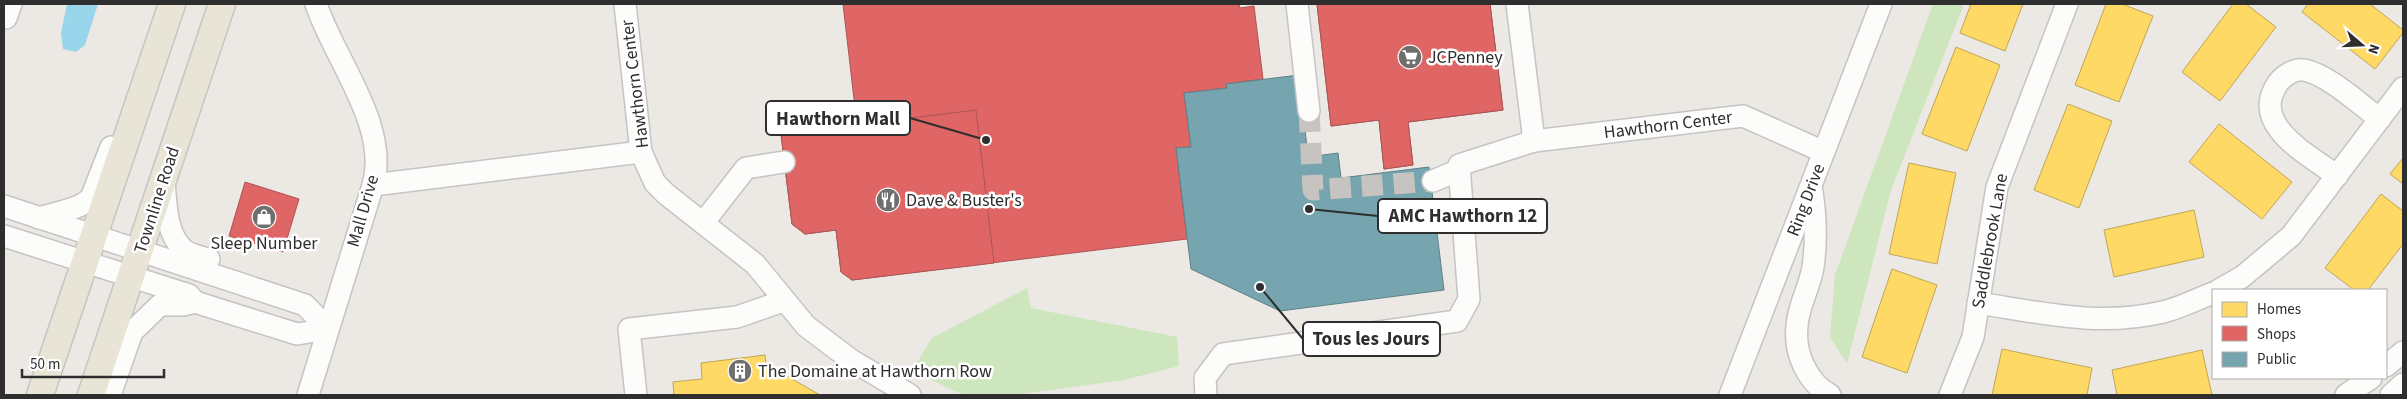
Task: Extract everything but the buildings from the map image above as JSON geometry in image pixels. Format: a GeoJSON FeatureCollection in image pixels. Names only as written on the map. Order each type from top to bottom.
{"type":"FeatureCollection","features":[{"type":"Feature","properties":{"kind":"main road"},"geometry":{"type":"LineString","coordinates":[[40,395],[172,4]]}},
{"type":"Feature","properties":{"kind":"main road","name":"Townline Road"},"geometry":{"type":"LineString","coordinates":[[91,395],[141,251],[222,4]]}},
{"type":"Feature","properties":{"kind":"street"},"geometry":{"type":"LineString","coordinates":[[39,218],[67,211],[91,198],[163,4]]}},
{"type":"Feature","properties":{"kind":"street","name":"Mall Drive"},"geometry":{"type":"LineString","coordinates":[[308,395],[373,185],[377,162],[375,141],[368,117],[322,24],[316,4]]}},
{"type":"Feature","properties":{"kind":"street","name":"Hawthorn Center"},"geometry":{"type":"LineString","coordinates":[[625,4],[641,152],[655,183],[755,264],[783,301],[806,326],[851,360],[910,395]]}},
{"type":"Feature","properties":{"kind":"street"},"geometry":{"type":"LineString","coordinates":[[1297,4],[1308,110]]}},
{"type":"Feature","properties":{"kind":"street"},"geometry":{"type":"LineString","coordinates":[[1517,4],[1534,141]]}},
{"type":"Feature","properties":{"kind":"street","name":"Ring Drive"},"geometry":{"type":"LineString","coordinates":[[1730,395],[1881,4]]}},
{"type":"Feature","properties":{"kind":"street","name":"Saddlebrook Lane"},"geometry":{"type":"LineString","coordinates":[[1950,395],[1973,337],[1997,187],[2067,4]]}},
{"type":"Feature","properties":{"kind":"street"},"geometry":{"type":"LineString","coordinates":[[2337,176],[2288,139],[2274,125],[2270,110],[2272,97],[2283,76],[2302,69],[2319,75],[2380,119]]}},
{"type":"Feature","properties":{"kind":"street"},"geometry":{"type":"LineString","coordinates":[[2221,289],[2242,277],[2291,236],[2403,88]]}},
{"type":"Feature","properties":{"kind":"street","name":"Hawthorn Center"},"geometry":{"type":"LineString","coordinates":[[1459,170],[1458,165],[1534,141],[1743,116],[1824,152]]}},
{"type":"Feature","properties":{"kind":"street"},"geometry":{"type":"LineString","coordinates":[[373,185],[641,152]]}},
{"type":"Feature","properties":{"kind":"street"},"geometry":{"type":"LineString","coordinates":[[703,223],[746,168],[784,162]]}},
{"type":"Feature","properties":{"kind":"street"},"geometry":{"type":"LineString","coordinates":[[1206,395],[1204,378],[1223,354],[1458,321],[1469,299],[1459,170],[1433,181]]}},
{"type":"Feature","properties":{"kind":"street"},"geometry":{"type":"LineString","coordinates":[[164,179],[167,209],[172,228],[176,241],[184,251],[266,279],[280,297]]}},
{"type":"Feature","properties":{"kind":"street"},"geometry":{"type":"LineString","coordinates":[[1811,185],[1817,219],[1813,268],[1797,326],[1798,350],[1808,376],[1830,395]]}},
{"type":"Feature","properties":{"kind":"street"},"geometry":{"type":"LineString","coordinates":[[4,206],[305,305],[328,330]]}},
{"type":"Feature","properties":{"kind":"street"},"geometry":{"type":"LineString","coordinates":[[4,236],[189,294],[195,302]]}},
{"type":"Feature","properties":{"kind":"street"},"geometry":{"type":"LineString","coordinates":[[1978,303],[2082,320],[2110,320],[2164,312],[2212,293]]}},
{"type":"Feature","properties":{"kind":"street"},"geometry":{"type":"LineString","coordinates":[[636,395],[629,329],[737,317],[783,301]]}},
{"type":"Feature","properties":{"kind":"street"},"geometry":{"type":"LineString","coordinates":[[110,395],[132,332],[160,305],[183,305],[195,302],[297,334],[328,330]]}},
{"type":"Feature","properties":{"kind":"street"},"geometry":{"type":"LineString","coordinates":[[2387,365],[2403,352]]}},
{"type":"Feature","properties":{"kind":"street"},"geometry":{"type":"LineString","coordinates":[[2346,395],[2370,379]]}},
{"type":"Feature","properties":{"kind":"street"},"geometry":{"type":"LineString","coordinates":[[2391,395],[2403,384]]}},
{"type":"Feature","properties":{"kind":"green space"},"geometry":{"type":"Polygon","coordinates":[[[1933,4],[1964,4],[1891,190],[1847,364],[1830,337],[1835,275],[1933,4]]]}},
{"type":"Feature","properties":{"kind":"green space"},"geometry":{"type":"Polygon","coordinates":[[[1027,288],[1031,308],[1177,337],[1179,366],[1124,380],[1015,395],[964,395],[912,371],[932,338],[1027,288]]]}},
{"type":"Feature","properties":{"kind":"water"},"geometry":{"type":"Polygon","coordinates":[[[67,4],[98,4],[85,45],[76,52],[63,49],[61,33],[67,4]]]}},
{"type":"Feature","properties":{"kind":"tunnel"},"geometry":{"type":"LineString","coordinates":[[1309,111],[1313,190],[1433,181]]}},
{"type":"Feature","properties":{"kind":"place","name":"JCPenney"},"geometry":{"type":"Point","coordinates":[1410,57]}},
{"type":"Feature","properties":{"kind":"place","name":"Hawthorn Mall"},"geometry":{"type":"Point","coordinates":[986,140]}},
{"type":"Feature","properties":{"kind":"place","name":"Dave & Buster's"},"geometry":{"type":"Point","coordinates":[888,200]}},
{"type":"Feature","properties":{"kind":"place","name":"AMC Hawthorn 12"},"geometry":{"type":"Point","coordinates":[1309,209]}},
{"type":"Feature","properties":{"kind":"place","name":"Sleep Number"},"geometry":{"type":"Point","coordinates":[264,217]}},
{"type":"Feature","properties":{"kind":"place","name":"Tous les Jours"},"geometry":{"type":"Point","coordinates":[1260,287]}},
{"type":"Feature","properties":{"kind":"place","name":"The Domaine at Hawthorn Row"},"geometry":{"type":"Point","coordinates":[740,371]}}]}
